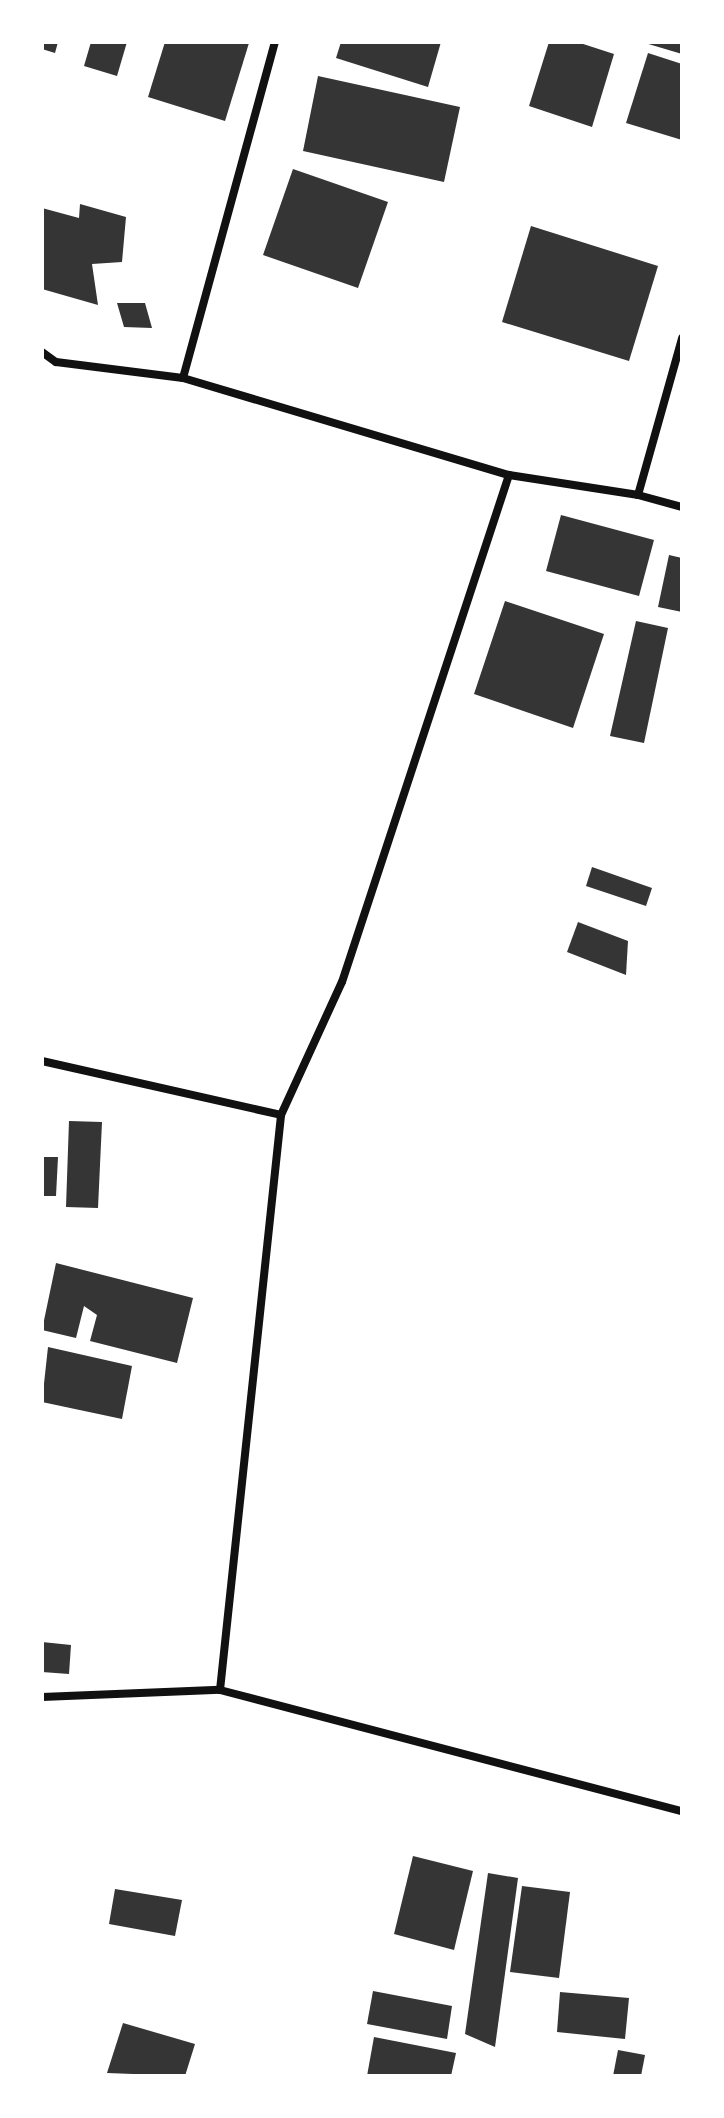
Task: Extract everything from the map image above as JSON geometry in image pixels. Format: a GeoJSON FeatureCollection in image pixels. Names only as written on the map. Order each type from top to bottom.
{"type":"FeatureCollection","features":[{"type":"Feature","properties":{"kind":"street"},"geometry":{"type":"LineString","coordinates":[[183,378],[275,42]]}},
{"type":"Feature","properties":{"kind":"street"},"geometry":{"type":"LineString","coordinates":[[638,495],[682,338]]}},
{"type":"Feature","properties":{"kind":"street"},"geometry":{"type":"LineString","coordinates":[[42,352],[56,362],[183,378],[509,475],[638,495],[682,507]]}},
{"type":"Feature","properties":{"kind":"street"},"geometry":{"type":"LineString","coordinates":[[220,1690],[281,1115],[342,982],[509,475]]}},
{"type":"Feature","properties":{"kind":"street"},"geometry":{"type":"LineString","coordinates":[[42,1061],[281,1115]]}},
{"type":"Feature","properties":{"kind":"street"},"geometry":{"type":"LineString","coordinates":[[42,1697],[220,1690],[682,1811]]}},
{"type":"Feature","properties":{"kind":"building"},"geometry":{"type":"Polygon","coordinates":[[[42,42],[58,42],[55,53],[42,49],[42,42]]]}},
{"type":"Feature","properties":{"kind":"building"},"geometry":{"type":"Polygon","coordinates":[[[91,42],[127,42],[117,76],[84,66],[91,42]]]}},
{"type":"Feature","properties":{"kind":"building"},"geometry":{"type":"Polygon","coordinates":[[[165,42],[249,43],[225,121],[148,97],[165,42]]]}},
{"type":"Feature","properties":{"kind":"building"},"geometry":{"type":"Polygon","coordinates":[[[341,42],[441,42],[428,87],[336,58],[341,42]]]}},
{"type":"Feature","properties":{"kind":"building"},"geometry":{"type":"Polygon","coordinates":[[[549,42],[577,42],[614,54],[592,127],[529,106],[549,42]]]}},
{"type":"Feature","properties":{"kind":"building"},"geometry":{"type":"Polygon","coordinates":[[[682,42],[682,54],[645,43],[682,42]]]}},
{"type":"Feature","properties":{"kind":"building"},"geometry":{"type":"Polygon","coordinates":[[[648,53],[682,64],[682,140],[626,123],[648,53]]]}},
{"type":"Feature","properties":{"kind":"building"},"geometry":{"type":"Polygon","coordinates":[[[318,76],[460,107],[444,182],[303,151],[318,76]]]}},
{"type":"Feature","properties":{"kind":"building"},"geometry":{"type":"Polygon","coordinates":[[[293,169],[388,202],[358,288],[263,255],[293,169]]]}},
{"type":"Feature","properties":{"kind":"building"},"geometry":{"type":"Polygon","coordinates":[[[80,204],[126,217],[122,262],[92,264],[98,305],[42,289],[42,208],[79,218],[80,204]]]}},
{"type":"Feature","properties":{"kind":"building"},"geometry":{"type":"Polygon","coordinates":[[[531,226],[658,266],[629,361],[502,322],[531,226]]]}},
{"type":"Feature","properties":{"kind":"building"},"geometry":{"type":"Polygon","coordinates":[[[117,303],[145,303],[152,328],[124,327],[117,303]]]}},
{"type":"Feature","properties":{"kind":"building"},"geometry":{"type":"Polygon","coordinates":[[[561,515],[654,540],[639,596],[546,571],[561,515]]]}},
{"type":"Feature","properties":{"kind":"building"},"geometry":{"type":"Polygon","coordinates":[[[669,555],[682,558],[682,612],[658,607],[669,555]]]}},
{"type":"Feature","properties":{"kind":"building"},"geometry":{"type":"Polygon","coordinates":[[[505,601],[604,634],[573,728],[474,694],[505,601]]]}},
{"type":"Feature","properties":{"kind":"building"},"geometry":{"type":"Polygon","coordinates":[[[636,621],[668,628],[644,743],[610,736],[636,621]]]}},
{"type":"Feature","properties":{"kind":"building"},"geometry":{"type":"Polygon","coordinates":[[[592,867],[652,888],[646,906],[586,886],[592,867]]]}},
{"type":"Feature","properties":{"kind":"building"},"geometry":{"type":"Polygon","coordinates":[[[578,922],[628,941],[626,975],[567,952],[578,922]]]}},
{"type":"Feature","properties":{"kind":"building"},"geometry":{"type":"Polygon","coordinates":[[[69,1121],[102,1122],[98,1208],[66,1207],[69,1121]]]}},
{"type":"Feature","properties":{"kind":"building"},"geometry":{"type":"Polygon","coordinates":[[[42,1157],[58,1157],[56,1196],[42,1196],[42,1157]]]}},
{"type":"Feature","properties":{"kind":"building"},"geometry":{"type":"Polygon","coordinates":[[[56,1263],[193,1298],[177,1363],[90,1341],[97,1315],[84,1306],[76,1338],[42,1330],[56,1263]]]}},
{"type":"Feature","properties":{"kind":"building"},"geometry":{"type":"Polygon","coordinates":[[[48,1347],[132,1366],[122,1419],[42,1402],[48,1347]]]}},
{"type":"Feature","properties":{"kind":"building"},"geometry":{"type":"Polygon","coordinates":[[[42,1642],[71,1645],[69,1674],[42,1672],[42,1642]]]}},
{"type":"Feature","properties":{"kind":"building"},"geometry":{"type":"Polygon","coordinates":[[[413,1856],[473,1871],[454,1950],[394,1934],[413,1856]]]}},
{"type":"Feature","properties":{"kind":"building"},"geometry":{"type":"Polygon","coordinates":[[[488,1873],[518,1878],[495,2047],[465,2034],[488,1873]]]}},
{"type":"Feature","properties":{"kind":"building"},"geometry":{"type":"Polygon","coordinates":[[[522,1886],[570,1892],[559,1978],[510,1972],[522,1886]]]}},
{"type":"Feature","properties":{"kind":"building"},"geometry":{"type":"Polygon","coordinates":[[[115,1889],[182,1900],[175,1936],[109,1924],[115,1889]]]}},
{"type":"Feature","properties":{"kind":"building"},"geometry":{"type":"Polygon","coordinates":[[[373,1991],[452,2006],[447,2039],[367,2024],[373,1991]]]}},
{"type":"Feature","properties":{"kind":"building"},"geometry":{"type":"Polygon","coordinates":[[[560,1992],[629,1998],[625,2039],[557,2032],[560,1992]]]}},
{"type":"Feature","properties":{"kind":"building"},"geometry":{"type":"Polygon","coordinates":[[[123,2023],[195,2044],[185,2076],[107,2073],[123,2023]]]}},
{"type":"Feature","properties":{"kind":"building"},"geometry":{"type":"Polygon","coordinates":[[[374,2037],[456,2053],[451,2076],[367,2076],[374,2037]]]}},
{"type":"Feature","properties":{"kind":"building"},"geometry":{"type":"Polygon","coordinates":[[[618,2050],[645,2055],[641,2076],[613,2076],[618,2050]]]}}]}
